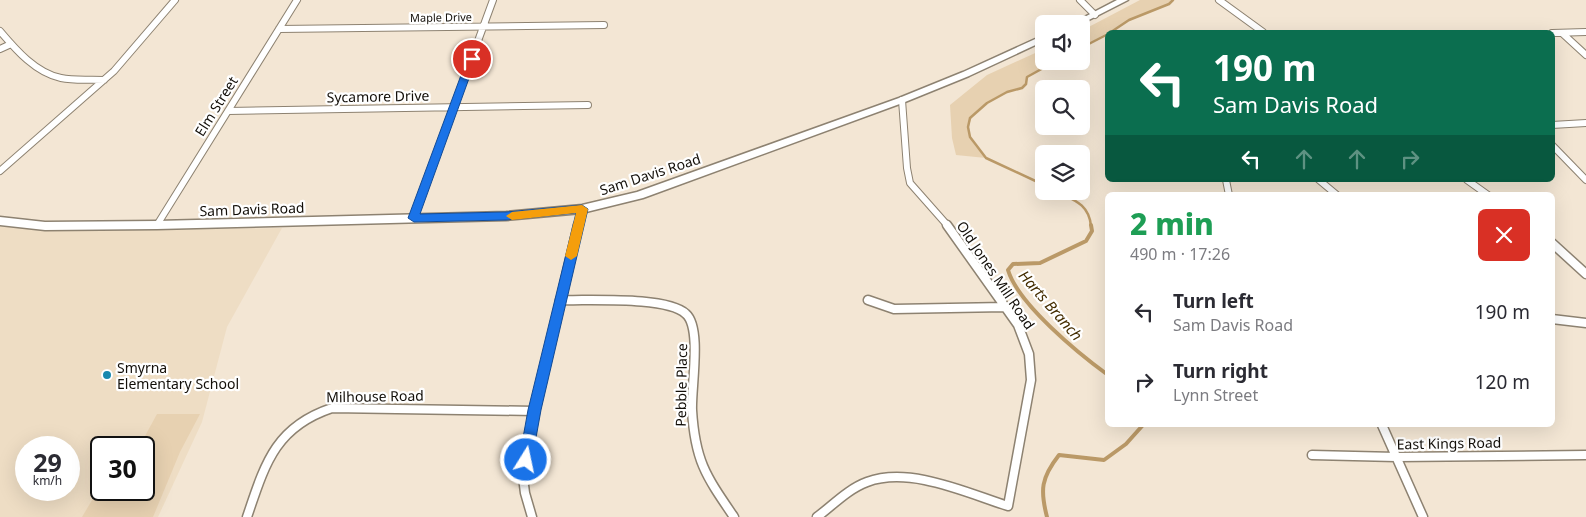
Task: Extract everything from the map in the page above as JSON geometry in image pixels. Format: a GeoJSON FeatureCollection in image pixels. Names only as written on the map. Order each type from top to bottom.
{"type":"FeatureCollection","features":[{"type":"Feature","properties":{"kind":"street"},"geometry":{"type":"LineString","coordinates":[[0,171],[104,80],[174,0]]}},
{"type":"Feature","properties":{"kind":"street","name":"Elm Street"},"geometry":{"type":"LineString","coordinates":[[157,225],[297,0]]}},
{"type":"Feature","properties":{"kind":"street"},"geometry":{"type":"LineString","coordinates":[[414,218],[493,0]]}},
{"type":"Feature","properties":{"kind":"street"},"geometry":{"type":"LineString","coordinates":[[1080,0],[1095,15]]}},
{"type":"Feature","properties":{"kind":"street"},"geometry":{"type":"LineString","coordinates":[[1090,17],[1124,0]]}},
{"type":"Feature","properties":{"kind":"street"},"geometry":{"type":"LineString","coordinates":[[1219,0],[1261,30]]}},
{"type":"Feature","properties":{"kind":"street","name":"Maple Drive"},"geometry":{"type":"LineString","coordinates":[[279,29],[604,25]]}},
{"type":"Feature","properties":{"kind":"street"},"geometry":{"type":"LineString","coordinates":[[0,31],[11,44],[41,70],[52,76],[104,80]]}},
{"type":"Feature","properties":{"kind":"street"},"geometry":{"type":"LineString","coordinates":[[1555,33],[1586,32]]}},
{"type":"Feature","properties":{"kind":"street"},"geometry":{"type":"LineString","coordinates":[[1562,33],[1586,55]]}},
{"type":"Feature","properties":{"kind":"street","name":"Sam Davis Road"},"geometry":{"type":"LineString","coordinates":[[0,221],[45,226],[157,225],[506,216],[582,209],[639,195],[902,100],[945,83],[1035,42]]}},
{"type":"Feature","properties":{"kind":"street"},"geometry":{"type":"LineString","coordinates":[[0,49],[11,44]]}},
{"type":"Feature","properties":{"kind":"street","name":"Old Jones Mill Road"},"geometry":{"type":"LineString","coordinates":[[817,517],[862,485],[880,478],[893,477],[928,482],[1008,506],[1031,380],[1029,354],[1018,325],[948,224],[920,196],[910,183],[907,168],[902,100]]}},
{"type":"Feature","properties":{"kind":"street","name":"Sycamore Drive"},"geometry":{"type":"LineString","coordinates":[[228,111],[588,105]]}},
{"type":"Feature","properties":{"kind":"street"},"geometry":{"type":"LineString","coordinates":[[1555,125],[1586,124]]}},
{"type":"Feature","properties":{"kind":"street"},"geometry":{"type":"LineString","coordinates":[[1555,148],[1586,180]]}},
{"type":"Feature","properties":{"kind":"street"},"geometry":{"type":"LineString","coordinates":[[1321,182],[1333,192]]}},
{"type":"Feature","properties":{"kind":"street"},"geometry":{"type":"LineString","coordinates":[[1470,182],[1484,192]]}},
{"type":"Feature","properties":{"kind":"street"},"geometry":{"type":"LineString","coordinates":[[532,517],[525,493],[523,477],[535,410],[582,209]]}},
{"type":"Feature","properties":{"kind":"street"},"geometry":{"type":"LineString","coordinates":[[1555,246],[1586,274]]}},
{"type":"Feature","properties":{"kind":"street","name":"Pebble Place"},"geometry":{"type":"LineString","coordinates":[[560,300],[650,302],[668,304],[687,314],[695,330],[692,408],[696,446],[707,477],[734,517]]}},
{"type":"Feature","properties":{"kind":"street"},"geometry":{"type":"LineString","coordinates":[[868,300],[894,309],[1005,307]]}},
{"type":"Feature","properties":{"kind":"street"},"geometry":{"type":"LineString","coordinates":[[1555,319],[1586,323]]}},
{"type":"Feature","properties":{"kind":"street","name":"Milhouse Road"},"geometry":{"type":"LineString","coordinates":[[247,517],[265,469],[282,438],[304,418],[318,411],[332,408],[535,410]]}},
{"type":"Feature","properties":{"kind":"street"},"geometry":{"type":"LineString","coordinates":[[1383,427],[1423,517]]}},
{"type":"Feature","properties":{"kind":"street","name":"East Kings Road"},"geometry":{"type":"LineString","coordinates":[[1312,455],[1396,457],[1586,455]]}},
{"type":"Feature","properties":{"kind":"shaded area"},"geometry":{"type":"Polygon","coordinates":[[[1140,0],[1173,0],[1169,4],[1129,20],[1112,30],[1105,30],[1105,34],[1090,43],[1090,26],[1140,0]]]}},
{"type":"Feature","properties":{"kind":"shaded area"},"geometry":{"type":"Polygon","coordinates":[[[1035,53],[1035,70],[1040,70],[1027,77],[1025,84],[1021,88],[993,98],[974,114],[970,121],[970,136],[986,158],[956,155],[952,138],[950,105],[987,75],[1035,53]]]}},
{"type":"Feature","properties":{"kind":"shaded area","name":"Smyrna Elementary School"},"geometry":{"type":"Polygon","coordinates":[[[0,226],[64,231],[282,228],[227,327],[202,422],[158,517],[0,517],[0,226]]]}},
{"type":"Feature","properties":{"kind":"shaded area"},"geometry":{"type":"Polygon","coordinates":[[[157,414],[200,414],[180,452],[153,517],[82,517],[92,501],[155,501],[155,436],[145,436],[157,414]]]}},
{"type":"Feature","properties":{"kind":"waterway","name":"Harts Branch"},"geometry":{"type":"LineString","coordinates":[[1114,30],[1129,20],[1169,4],[1173,0]]}},
{"type":"Feature","properties":{"kind":"waterway","name":"Harts Branch"},"geometry":{"type":"LineString","coordinates":[[1090,43],[1105,36]]}},
{"type":"Feature","properties":{"kind":"waterway","name":"Harts Branch"},"geometry":{"type":"LineString","coordinates":[[1035,181],[986,158],[970,137],[968,127],[970,118],[987,103],[1007,92],[1022,88],[1026,84],[1027,77],[1040,70]]}},
{"type":"Feature","properties":{"kind":"waterway","name":"Harts Branch"},"geometry":{"type":"LineString","coordinates":[[1074,200],[1084,208],[1090,219],[1091,226]]}},
{"type":"Feature","properties":{"kind":"waterway","name":"Harts Branch"},"geometry":{"type":"LineString","coordinates":[[1091,225],[1092,231],[1086,241],[1040,263],[1013,264],[1008,270],[1014,283],[1036,313],[1066,342],[1105,373]]}},
{"type":"Feature","properties":{"kind":"waterway","name":"Harts Branch"},"geometry":{"type":"LineString","coordinates":[[1047,517],[1043,499],[1045,478],[1059,455],[1104,460],[1126,444],[1141,427]]}},
{"type":"Feature","properties":{"kind":"slow traffic"},"geometry":{"type":"LineString","coordinates":[[512,216],[582,209],[571,256]]}},
{"type":"Feature","properties":{"kind":"place","name":"Smyrna Elementary School"},"geometry":{"type":"Point","coordinates":[107,375]}},
{"type":"Feature","properties":{"kind":"route"},"geometry":{"type":"LineString","coordinates":[[472,59],[414,218],[506,216],[582,209],[535,410],[526,460]]}}]}
